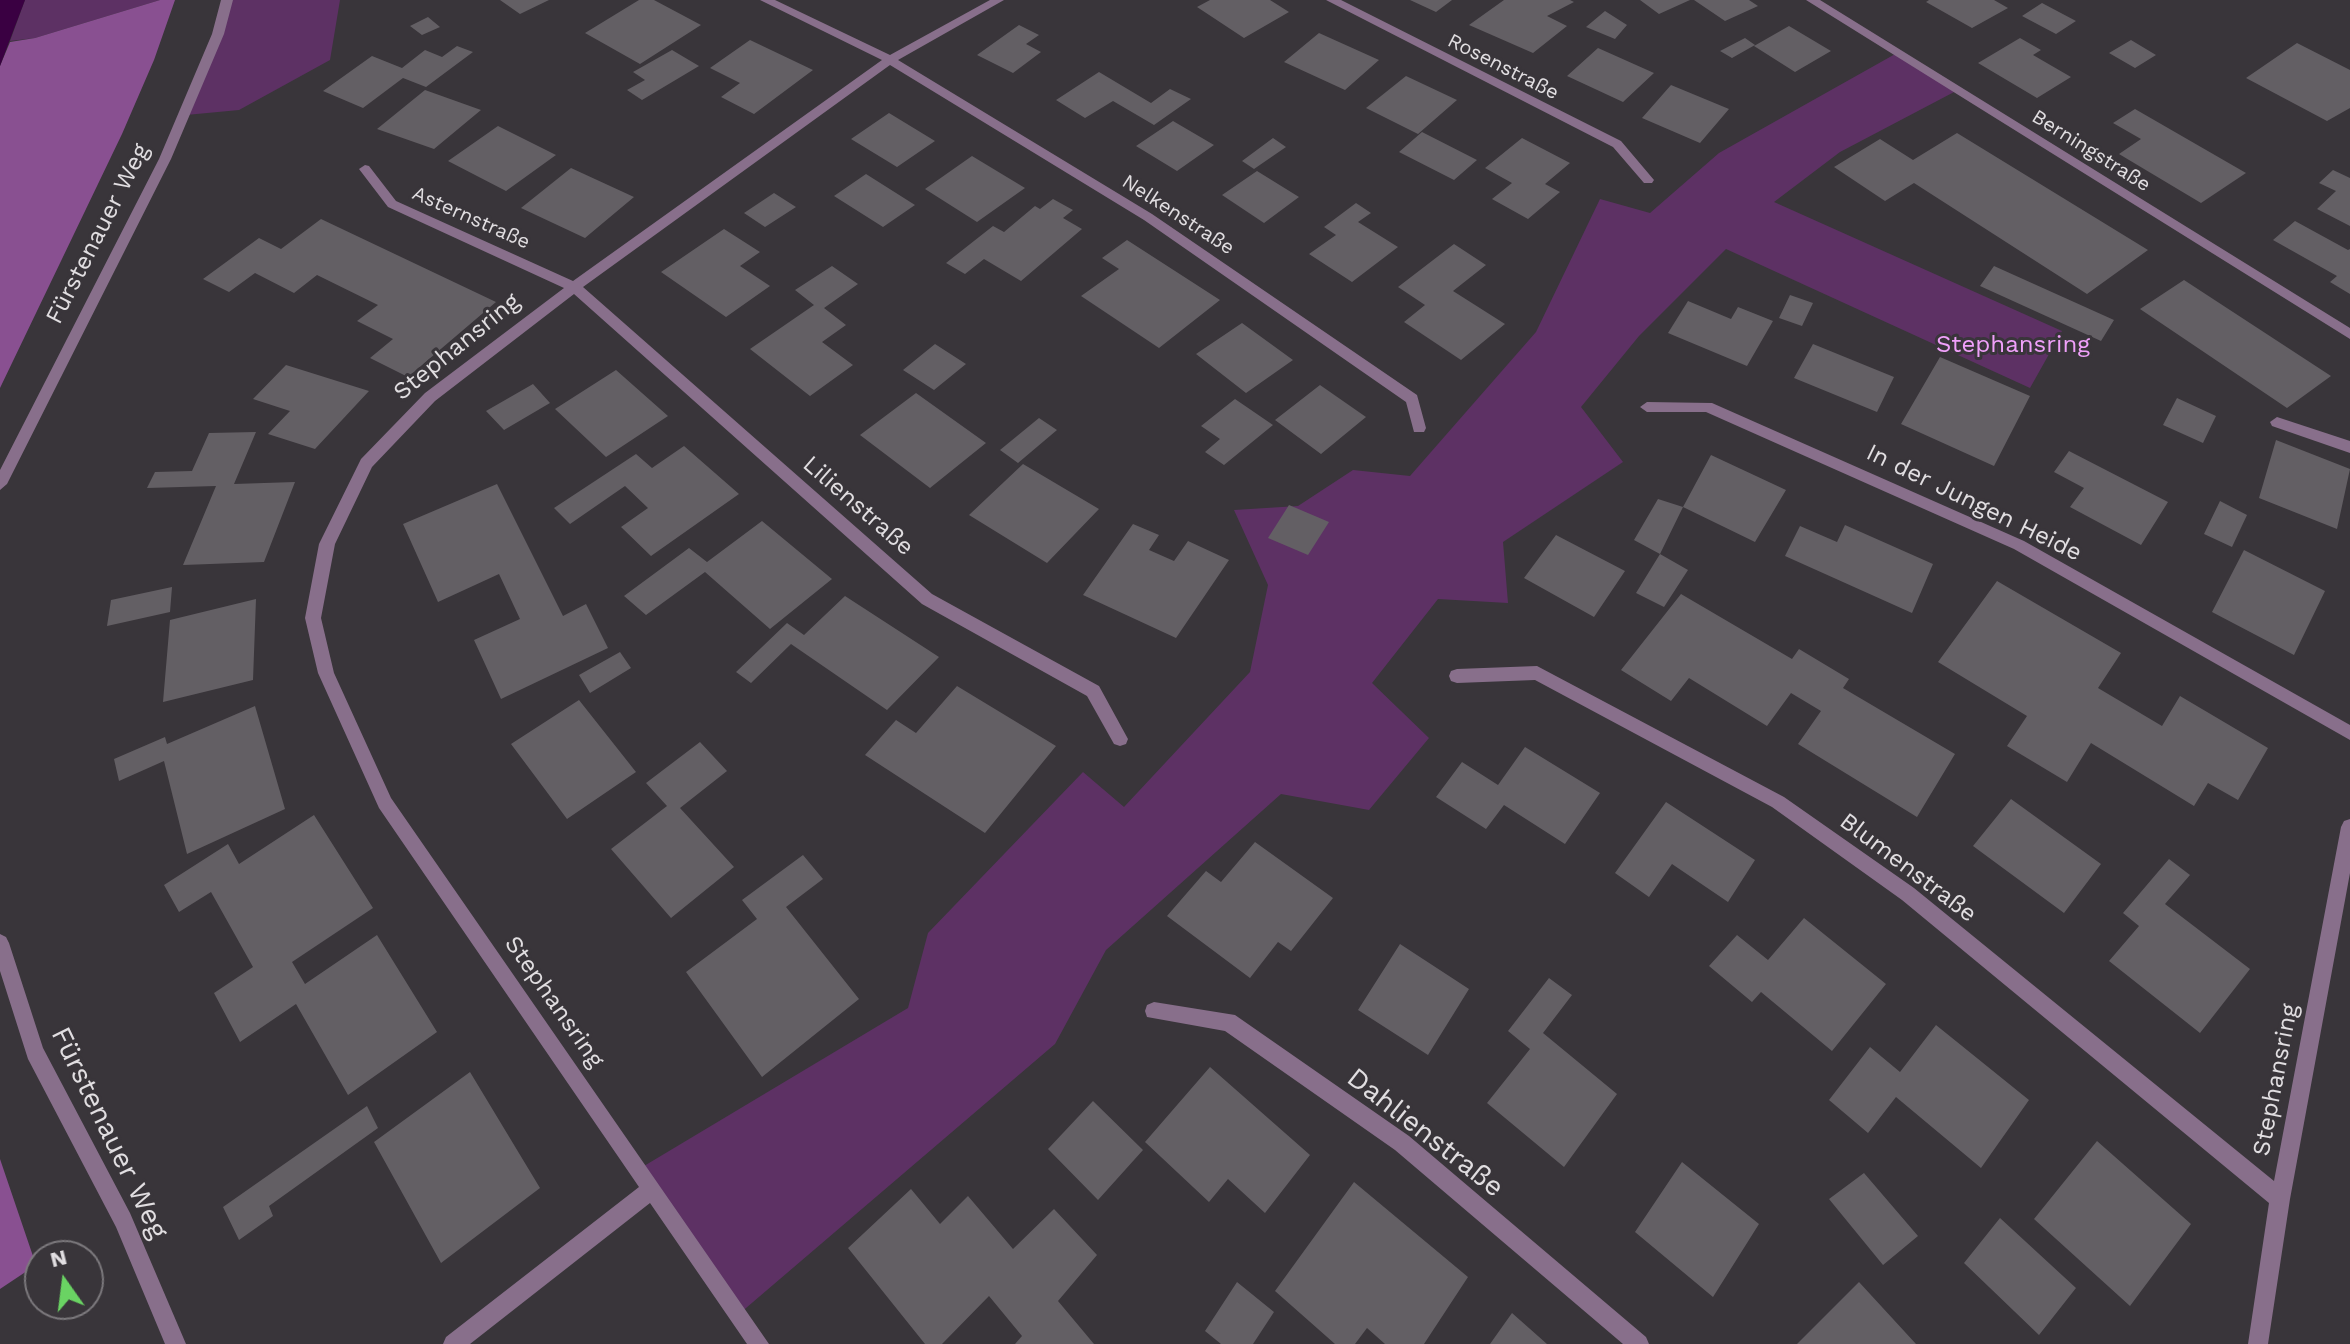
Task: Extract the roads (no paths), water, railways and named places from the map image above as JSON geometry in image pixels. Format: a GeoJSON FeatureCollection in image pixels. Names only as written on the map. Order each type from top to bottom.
{"type":"FeatureCollection","features":[{"type":"Feature","properties":{"kind":"street","name":"Fürstenauer Weg"},"geometry":{"type":"LineString","coordinates":[[0,484],[165,159],[218,34],[227,0]]}},
{"type":"Feature","properties":{"kind":"street","name":"Nelkenstraße"},"geometry":{"type":"LineString","coordinates":[[766,0],[890,60],[1148,217],[1412,399],[1419,428]]}},
{"type":"Feature","properties":{"kind":"street","name":"Stephansring"},"geometry":{"type":"LineString","coordinates":[[759,1344],[385,803],[326,673],[313,618],[327,544],[366,463],[430,397],[574,287],[890,60],[998,0]]}},
{"type":"Feature","properties":{"kind":"street","name":"Rosenstraße"},"geometry":{"type":"LineString","coordinates":[[1332,0],[1617,144],[1648,180]]}},
{"type":"Feature","properties":{"kind":"street","name":"Berningstraße"},"geometry":{"type":"LineString","coordinates":[[1812,0],[2350,334]]}},
{"type":"Feature","properties":{"kind":"street","name":"Asternstraße"},"geometry":{"type":"LineString","coordinates":[[365,169],[392,204],[574,287]]}},
{"type":"Feature","properties":{"kind":"street","name":"Lilienstraße"},"geometry":{"type":"LineString","coordinates":[[574,287],[927,599],[1093,691],[1120,739]]}},
{"type":"Feature","properties":{"kind":"street","name":"In der Jungen Heide"},"geometry":{"type":"LineString","coordinates":[[1647,407],[1707,407],[2019,545],[2350,733]]}},
{"type":"Feature","properties":{"kind":"street"},"geometry":{"type":"LineString","coordinates":[[2277,422],[2350,447]]}},
{"type":"Feature","properties":{"kind":"street","name":"Blumenstraße"},"geometry":{"type":"LineString","coordinates":[[1457,676],[1537,673],[1778,802],[1908,894],[2280,1199]]}},
{"type":"Feature","properties":{"kind":"street","name":"Stephansring"},"geometry":{"type":"LineString","coordinates":[[2258,1344],[2280,1199],[2350,827]]}},
{"type":"Feature","properties":{"kind":"street","name":"Fürstenauer Weg"},"geometry":{"type":"LineString","coordinates":[[0,943],[35,1052],[123,1220],[176,1344]]}},
{"type":"Feature","properties":{"kind":"street","name":"Dahlienstraße"},"geometry":{"type":"LineString","coordinates":[[1154,1011],[1228,1022],[1402,1143],[1639,1344]]}},
{"type":"Feature","properties":{"kind":"street"},"geometry":{"type":"LineString","coordinates":[[453,1344],[652,1189]]}}]}
